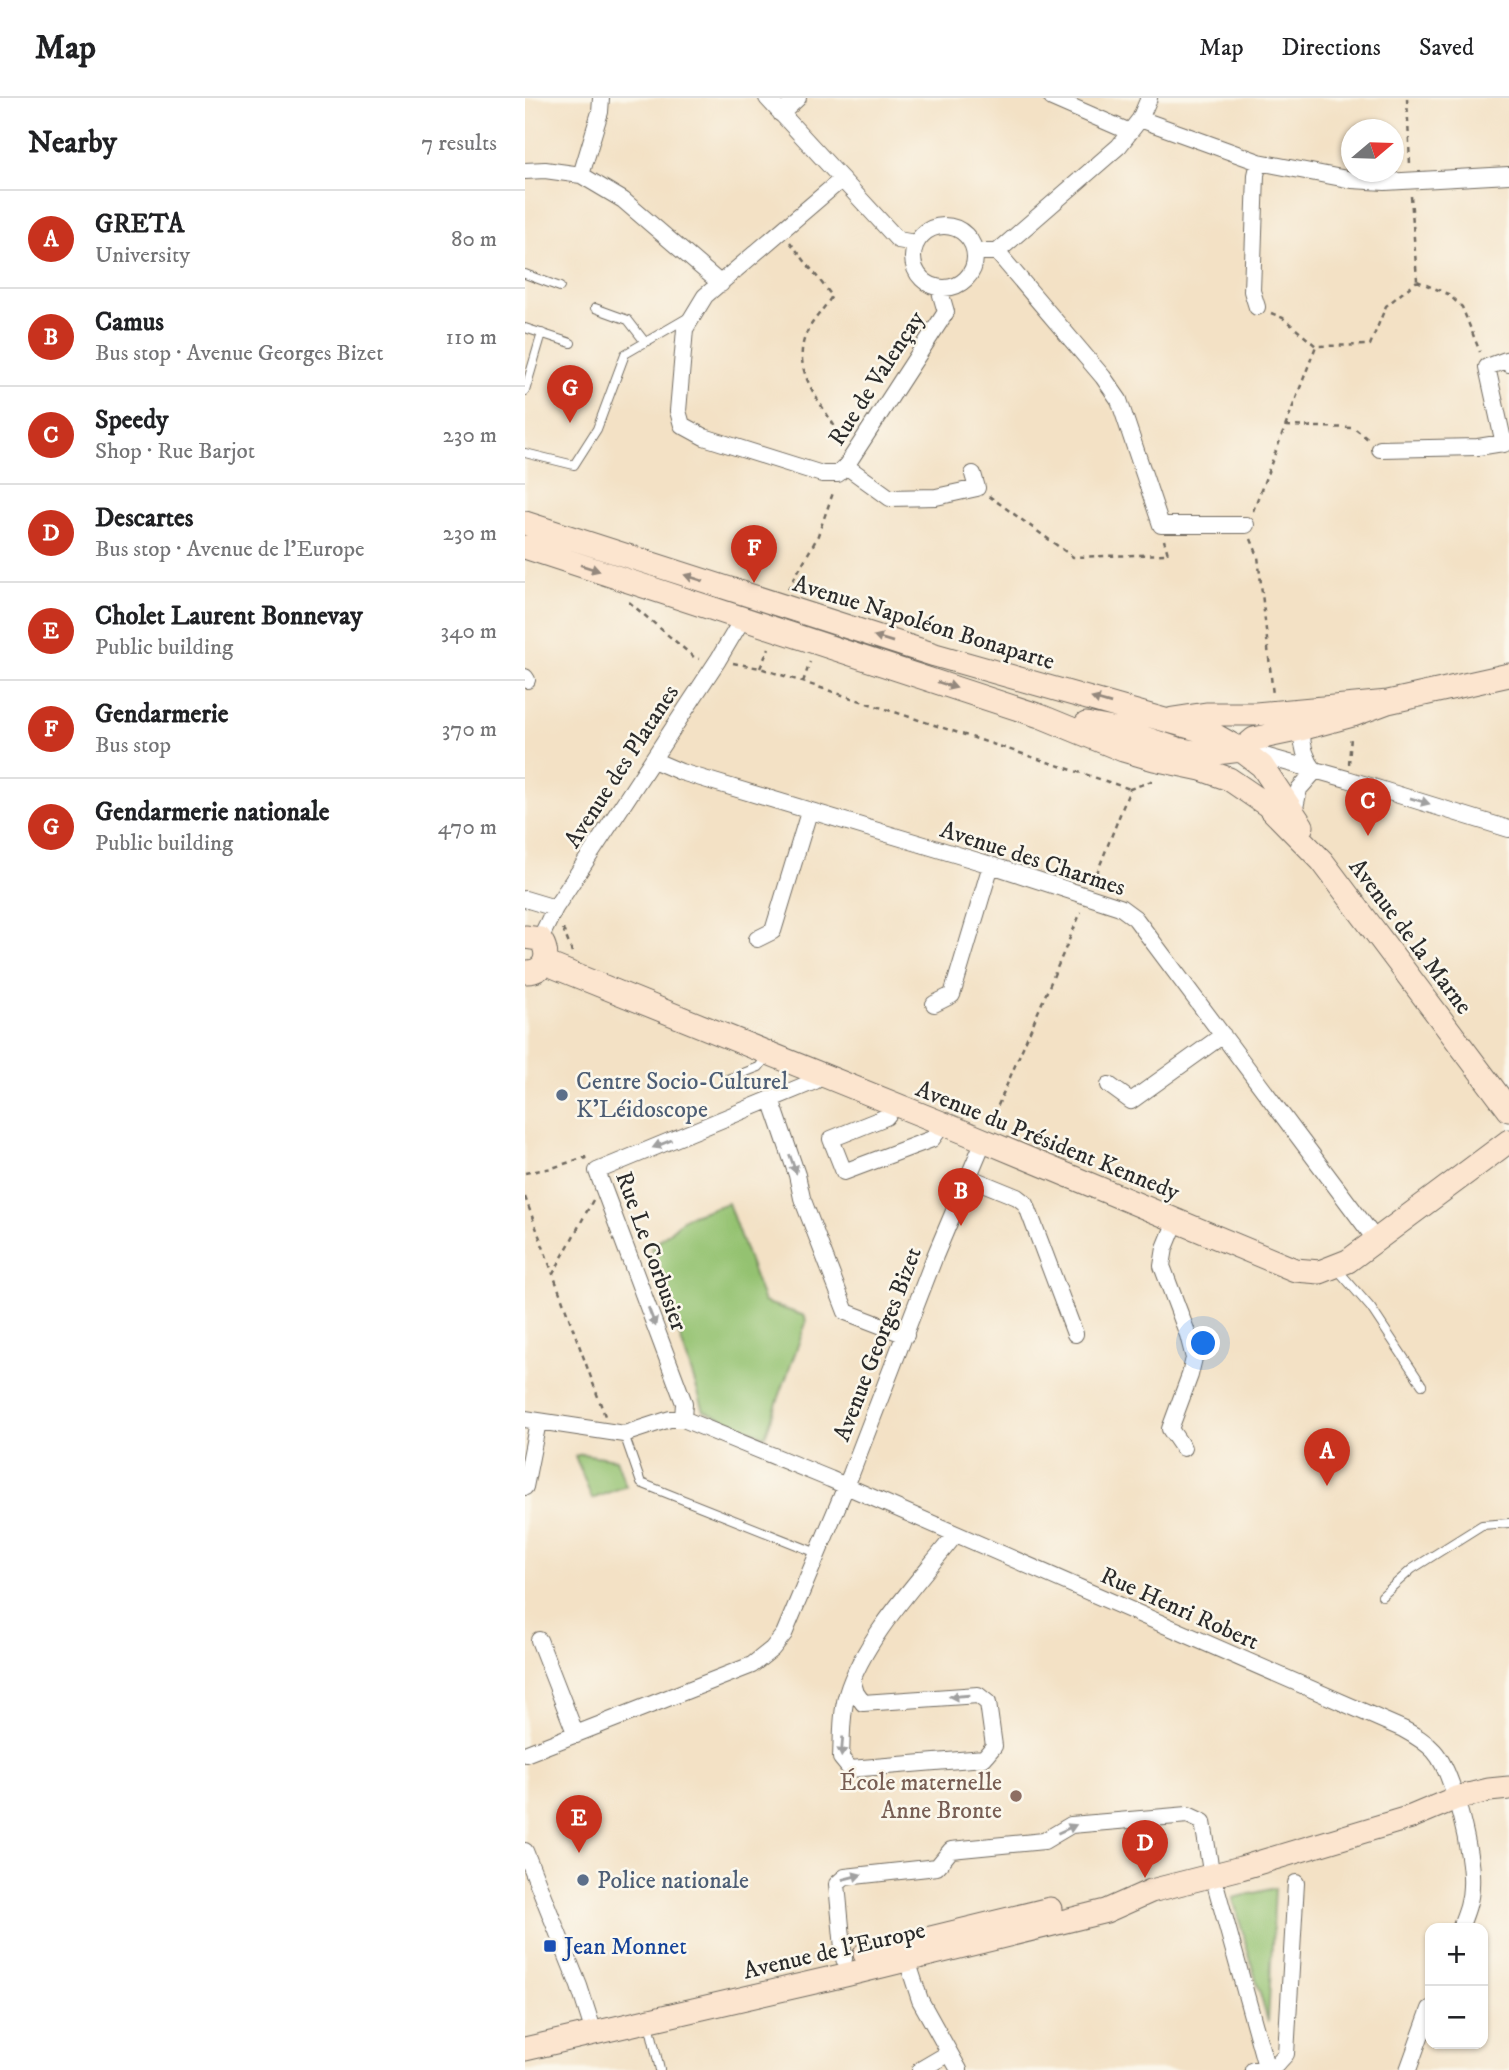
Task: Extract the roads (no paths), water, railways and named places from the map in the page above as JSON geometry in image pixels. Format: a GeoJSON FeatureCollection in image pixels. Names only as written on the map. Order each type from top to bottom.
{"type":"FeatureCollection","features":[{"type":"Feature","properties":{"kind":"main road","name":"Avenue Napoléon Bonaparte"},"geometry":{"type":"LineString","coordinates":[[525,523],[936,655],[1211,733],[1232,748]]}},
{"type":"Feature","properties":{"kind":"main road","name":"Avenue Napoléon Bonaparte"},"geometry":{"type":"LineString","coordinates":[[525,547],[1040,716],[1123,750],[1201,769],[1229,779]]}},
{"type":"Feature","properties":{"kind":"main road"},"geometry":{"type":"LineString","coordinates":[[1232,748],[1303,720],[1509,675]]}},
{"type":"Feature","properties":{"kind":"main road"},"geometry":{"type":"LineString","coordinates":[[1167,720],[1219,713],[1265,713],[1303,720],[1353,715],[1388,702]]}},
{"type":"Feature","properties":{"kind":"main road"},"geometry":{"type":"LineString","coordinates":[[1229,779],[1235,733],[1265,713]]}},
{"type":"Feature","properties":{"kind":"main road","name":"Avenue Napoléon Bonaparte"},"geometry":{"type":"LineString","coordinates":[[1040,716],[1123,731],[1196,753],[1232,748]]}},
{"type":"Feature","properties":{"kind":"main road","name":"Avenue de la Marne"},"geometry":{"type":"LineString","coordinates":[[1232,748],[1262,766],[1294,812],[1322,861],[1509,1110]]}},
{"type":"Feature","properties":{"kind":"main road","name":"Avenue de la Marne"},"geometry":{"type":"LineString","coordinates":[[1229,779],[1267,805],[1322,861]]}},
{"type":"Feature","properties":{"kind":"main road","name":"Avenue du Président Kennedy"},"geometry":{"type":"LineString","coordinates":[[532,938],[547,952],[535,968],[769,1053],[1295,1270],[1319,1272],[1348,1261],[1509,1141]]}},
{"type":"Feature","properties":{"kind":"main road","name":"Avenue de l’Europe"},"geometry":{"type":"LineString","coordinates":[[525,2049],[592,2026],[845,1959],[1102,1897],[1151,1891],[1213,1875],[1457,1804],[1489,1790],[1509,1788]]}},
{"type":"Feature","properties":{"kind":"main road","name":"Avenue de l’Europe"},"geometry":{"type":"LineString","coordinates":[[1457,1804],[1509,1801]]}},
{"type":"Feature","properties":{"kind":"main road","name":"Avenue de l’Europe"},"geometry":{"type":"LineString","coordinates":[[525,2034],[648,2020],[1106,1911],[1151,1891]]}},
{"type":"Feature","properties":{"kind":"street"},"geometry":{"type":"LineString","coordinates":[[581,175],[600,111],[601,98]]}},
{"type":"Feature","properties":{"kind":"street"},"geometry":{"type":"LineString","coordinates":[[767,98],[898,240],[915,243]]}},
{"type":"Feature","properties":{"kind":"street"},"geometry":{"type":"LineString","coordinates":[[781,114],[798,98]]}},
{"type":"Feature","properties":{"kind":"street"},"geometry":{"type":"LineString","coordinates":[[1052,98],[1130,132]]}},
{"type":"Feature","properties":{"kind":"street"},"geometry":{"type":"LineString","coordinates":[[975,252],[997,252],[1119,146],[1140,119],[1149,98]]}},
{"type":"Feature","properties":{"kind":"street"},"geometry":{"type":"LineString","coordinates":[[1140,119],[1259,162],[1352,180],[1411,181],[1509,175]]}},
{"type":"Feature","properties":{"kind":"street"},"geometry":{"type":"LineString","coordinates":[[1257,307],[1252,291],[1256,175],[1259,162]]}},
{"type":"Feature","properties":{"kind":"street"},"geometry":{"type":"LineString","coordinates":[[525,171],[545,170],[581,175],[623,200],[721,284]]}},
{"type":"Feature","properties":{"kind":"street","name":"Rue de Valençay"},"geometry":{"type":"LineString","coordinates":[[842,179],[705,296],[693,314],[685,329],[683,348],[678,411],[682,425],[704,437],[822,474],[845,466],[946,312],[939,288]]}},
{"type":"Feature","properties":{"kind":"street"},"geometry":{"type":"LineString","coordinates":[[948,225],[966,234],[975,252],[972,271],[966,279],[949,288],[930,285],[916,271],[912,262],[915,243],[929,229],[948,225]]}},
{"type":"Feature","properties":{"kind":"street"},"geometry":{"type":"LineString","coordinates":[[997,252],[1103,377],[1119,400],[1161,525],[1246,525]]}},
{"type":"Feature","properties":{"kind":"street"},"geometry":{"type":"LineString","coordinates":[[1380,449],[1478,447],[1506,443],[1487,367],[1506,359],[1509,364]]}},
{"type":"Feature","properties":{"kind":"street"},"geometry":{"type":"LineString","coordinates":[[845,466],[890,498],[936,498],[975,481]]}},
{"type":"Feature","properties":{"kind":"street","name":"Avenue des Platanes"},"geometry":{"type":"LineString","coordinates":[[532,938],[555,908],[653,760],[743,618]]}},
{"type":"Feature","properties":{"kind":"street"},"geometry":{"type":"LineString","coordinates":[[1303,720],[1304,753],[1315,771]]}},
{"type":"Feature","properties":{"kind":"street"},"geometry":{"type":"LineString","coordinates":[[1232,748],[1347,779],[1509,829]]}},
{"type":"Feature","properties":{"kind":"street","name":"Avenue des Charmes"},"geometry":{"type":"LineString","coordinates":[[653,760],[681,772],[991,865],[1120,907],[1135,918],[1375,1239]]}},
{"type":"Feature","properties":{"kind":"street"},"geometry":{"type":"LineString","coordinates":[[1294,812],[1299,789],[1315,771]]}},
{"type":"Feature","properties":{"kind":"street"},"geometry":{"type":"LineString","coordinates":[[757,939],[773,931],[809,812]]}},
{"type":"Feature","properties":{"kind":"street"},"geometry":{"type":"LineString","coordinates":[[934,1004],[952,995],[991,865]]}},
{"type":"Feature","properties":{"kind":"street"},"geometry":{"type":"LineString","coordinates":[[525,899],[555,908]]}},
{"type":"Feature","properties":{"kind":"street"},"geometry":{"type":"LineString","coordinates":[[1109,1085],[1131,1101],[1223,1035]]}},
{"type":"Feature","properties":{"kind":"street","name":"Rue Le Corbusier"},"geometry":{"type":"LineString","coordinates":[[683,1419],[684,1403],[597,1171],[815,1082],[819,1074]]}},
{"type":"Feature","properties":{"kind":"street"},"geometry":{"type":"LineString","coordinates":[[771,1099],[797,1175],[802,1198],[846,1312],[906,1335]]}},
{"type":"Feature","properties":{"kind":"street"},"geometry":{"type":"LineString","coordinates":[[895,1105],[886,1117],[831,1139],[844,1172],[932,1139],[943,1124]]}},
{"type":"Feature","properties":{"kind":"street","name":"Avenue Georges Bizet"},"geometry":{"type":"LineString","coordinates":[[525,1754],[752,1665],[784,1634],[846,1487],[983,1140]]}},
{"type":"Feature","properties":{"kind":"street"},"geometry":{"type":"LineString","coordinates":[[968,1177],[1017,1196],[1026,1204],[1075,1334]]}},
{"type":"Feature","properties":{"kind":"street"},"geometry":{"type":"LineString","coordinates":[[1176,1222],[1165,1248],[1162,1265],[1194,1358],[1170,1429],[1182,1448]]}},
{"type":"Feature","properties":{"kind":"street"},"geometry":{"type":"LineString","coordinates":[[525,1487],[532,1420],[618,1433],[670,1419],[683,1419]]}},
{"type":"Feature","properties":{"kind":"street","name":"Rue Henri Robert"},"geometry":{"type":"LineString","coordinates":[[683,1419],[846,1487],[1403,1729],[1420,1739],[1435,1752],[1447,1771],[1471,1863],[1472,1888],[1462,1923]]}},
{"type":"Feature","properties":{"kind":"street"},"geometry":{"type":"LineString","coordinates":[[852,1680],[863,1703],[978,1695],[988,1703],[994,1746],[984,1758],[850,1769],[841,1758],[846,1698],[852,1680],[879,1632],[955,1535]]}},
{"type":"Feature","properties":{"kind":"street"},"geometry":{"type":"LineString","coordinates":[[539,1640],[576,1735]]}},
{"type":"Feature","properties":{"kind":"street"},"geometry":{"type":"LineString","coordinates":[[845,1959],[837,1884],[845,1877],[937,1867],[951,1850],[1044,1841],[1071,1825],[1188,1815],[1202,1822],[1262,2069],[1276,2065],[1286,2054],[1296,1883]]}},
{"type":"Feature","properties":{"kind":"street"},"geometry":{"type":"LineString","coordinates":[[525,1850],[592,2026]]}},
{"type":"Feature","properties":{"kind":"street"},"geometry":{"type":"LineString","coordinates":[[907,1960],[920,2000],[959,2070]]}},
{"type":"Feature","properties":{"kind":"street"},"geometry":{"type":"LineString","coordinates":[[1408,2070],[1425,2023]]}},
{"type":"Feature","properties":{"kind":"street"},"geometry":{"type":"LineString","coordinates":[[920,2070],[949,2053]]}},
{"type":"Feature","properties":{"kind":"lane"},"geometry":{"type":"LineString","coordinates":[[525,274],[560,287]]}},
{"type":"Feature","properties":{"kind":"lane"},"geometry":{"type":"LineString","coordinates":[[595,308],[628,320],[645,342]]}},
{"type":"Feature","properties":{"kind":"lane"},"geometry":{"type":"LineString","coordinates":[[525,453],[573,464],[597,429],[625,354],[693,314]]}},
{"type":"Feature","properties":{"kind":"lane"},"geometry":{"type":"LineString","coordinates":[[525,328],[571,342]]}},
{"type":"Feature","properties":{"kind":"lane"},"geometry":{"type":"LineString","coordinates":[[525,391],[542,333]]}},
{"type":"Feature","properties":{"kind":"lane"},"geometry":{"type":"LineString","coordinates":[[725,1080],[759,1067],[769,1053]]}},
{"type":"Feature","properties":{"kind":"lane"},"geometry":{"type":"LineString","coordinates":[[1335,1267],[1371,1308],[1422,1385]]}},
{"type":"Feature","properties":{"kind":"lane"},"geometry":{"type":"LineString","coordinates":[[618,1433],[641,1483],[817,1553]]}},
{"type":"Feature","properties":{"kind":"lane"},"geometry":{"type":"LineString","coordinates":[[1382,1596],[1412,1569],[1482,1525],[1509,1523]]}},
{"type":"Feature","properties":{"kind":"lane"},"geometry":{"type":"LineString","coordinates":[[648,2020],[660,2070]]}},
{"type":"Feature","properties":{"kind":"place","name":"Gendarmerie nationale"},"geometry":{"type":"Point","coordinates":[570,423]}},
{"type":"Feature","properties":{"kind":"place","name":"Gendarmerie"},"geometry":{"type":"Point","coordinates":[754,583]}},
{"type":"Feature","properties":{"kind":"place","name":"Speedy"},"geometry":{"type":"Point","coordinates":[1368,836]}},
{"type":"Feature","properties":{"kind":"place","name":"Centre Socio-Culturel K’Léidoscope"},"geometry":{"type":"Point","coordinates":[562,1095]}},
{"type":"Feature","properties":{"kind":"place","name":"Camus"},"geometry":{"type":"Point","coordinates":[961,1226]}},
{"type":"Feature","properties":{"kind":"place","name":"GRETA"},"geometry":{"type":"Point","coordinates":[1327,1486]}},
{"type":"Feature","properties":{"kind":"place","name":"École maternelle Anne Bronte"},"geometry":{"type":"Point","coordinates":[1016,1796]}},
{"type":"Feature","properties":{"kind":"place","name":"Cholet Laurent Bonnevay"},"geometry":{"type":"Point","coordinates":[579,1853]}},
{"type":"Feature","properties":{"kind":"place","name":"Descartes"},"geometry":{"type":"Point","coordinates":[1145,1878]}},
{"type":"Feature","properties":{"kind":"place","name":"Police nationale"},"geometry":{"type":"Point","coordinates":[583,1880]}},
{"type":"Feature","properties":{"kind":"place","name":"Jean Monnet"},"geometry":{"type":"Point","coordinates":[550,1946]}}]}
